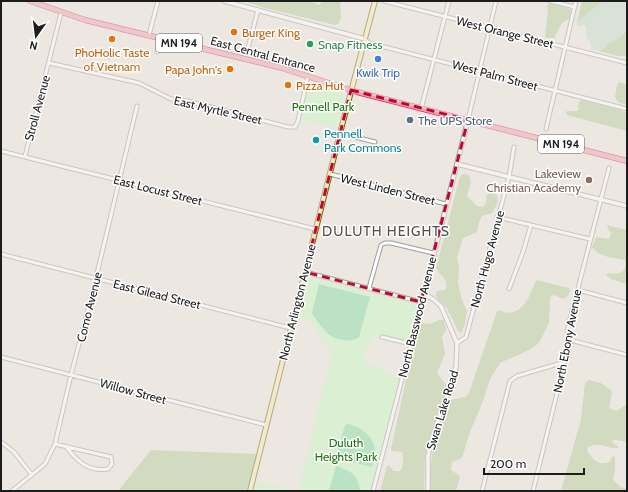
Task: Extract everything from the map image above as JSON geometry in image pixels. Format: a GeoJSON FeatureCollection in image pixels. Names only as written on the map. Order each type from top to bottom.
{"type":"FeatureCollection","features":[{"type":"Feature","properties":{"kind":"highway","name":"East Central Entrance"},"geometry":{"type":"LineString","coordinates":[[30,1],[62,13],[308,76],[351,90]]}},
{"type":"Feature","properties":{"kind":"highway","name":"MN 194"},"geometry":{"type":"LineString","coordinates":[[351,90],[627,161]]}},
{"type":"Feature","properties":{"kind":"main road","name":"North Arlington Avenue"},"geometry":{"type":"LineString","coordinates":[[250,491],[315,229],[375,1]]}},
{"type":"Feature","properties":{"kind":"street"},"geometry":{"type":"LineString","coordinates":[[149,35],[158,1]]}},
{"type":"Feature","properties":{"kind":"street"},"geometry":{"type":"LineString","coordinates":[[224,1],[365,39]]}},
{"type":"Feature","properties":{"kind":"street","name":"West Orange Street"},"geometry":{"type":"LineString","coordinates":[[384,1],[627,63]]}},
{"type":"Feature","properties":{"kind":"street"},"geometry":{"type":"LineString","coordinates":[[421,108],[449,1]]}},
{"type":"Feature","properties":{"kind":"street"},"geometry":{"type":"LineString","coordinates":[[468,120],[496,1]]}},
{"type":"Feature","properties":{"kind":"street"},"geometry":{"type":"LineString","coordinates":[[550,1],[575,7]]}},
{"type":"Feature","properties":{"kind":"street"},"geometry":{"type":"LineString","coordinates":[[546,129],[576,1]]}},
{"type":"Feature","properties":{"kind":"street"},"geometry":{"type":"LineString","coordinates":[[248,48],[258,10]]}},
{"type":"Feature","properties":{"kind":"street","name":"Stroll Avenue"},"geometry":{"type":"LineString","coordinates":[[24,156],[62,13]]}},
{"type":"Feature","properties":{"kind":"street"},"geometry":{"type":"LineString","coordinates":[[157,52],[160,38]]}},
{"type":"Feature","properties":{"kind":"street","name":"West Palm Street"},"geometry":{"type":"LineString","coordinates":[[365,39],[369,42],[627,109]]}},
{"type":"Feature","properties":{"kind":"street","name":"East Myrtle Street"},"geometry":{"type":"LineString","coordinates":[[49,64],[139,83],[171,99],[188,101],[288,127],[295,126],[298,121],[308,76]]}},
{"type":"Feature","properties":{"kind":"street","name":"Como Avenue"},"geometry":{"type":"LineString","coordinates":[[12,491],[45,464],[55,444],[137,106]]}},
{"type":"Feature","properties":{"kind":"street","name":"North Basswood Avenue"},"geometry":{"type":"LineString","coordinates":[[373,491],[468,120]]}},
{"type":"Feature","properties":{"kind":"street"},"geometry":{"type":"LineString","coordinates":[[340,133],[375,142]]}},
{"type":"Feature","properties":{"kind":"street","name":"North Hugo Avenue"},"geometry":{"type":"LineString","coordinates":[[457,343],[466,337],[497,217],[509,177],[514,146]]}},
{"type":"Feature","properties":{"kind":"street","name":"East Locust Street"},"geometry":{"type":"LineString","coordinates":[[1,151],[315,229]]}},
{"type":"Feature","properties":{"kind":"street"},"geometry":{"type":"LineString","coordinates":[[457,164],[627,206]]}},
{"type":"Feature","properties":{"kind":"street","name":"North Ebony Avenue"},"geometry":{"type":"LineString","coordinates":[[533,491],[570,340],[567,332],[609,168]]}},
{"type":"Feature","properties":{"kind":"street","name":"West Linden Street"},"geometry":{"type":"LineString","coordinates":[[330,174],[446,204]]}},
{"type":"Feature","properties":{"kind":"street"},"geometry":{"type":"LineString","coordinates":[[497,217],[590,239]]}},
{"type":"Feature","properties":{"kind":"street"},"geometry":{"type":"LineString","coordinates":[[510,289],[524,252],[531,225]]}},
{"type":"Feature","properties":{"kind":"street"},"geometry":{"type":"LineString","coordinates":[[369,288],[382,245],[385,243],[391,243],[433,253]]}},
{"type":"Feature","properties":{"kind":"street","name":"East Gilead Street"},"geometry":{"type":"LineString","coordinates":[[1,254],[290,328]]}},
{"type":"Feature","properties":{"kind":"street"},"geometry":{"type":"LineString","coordinates":[[305,272],[421,302]]}},
{"type":"Feature","properties":{"kind":"street"},"geometry":{"type":"LineString","coordinates":[[578,290],[627,303]]}},
{"type":"Feature","properties":{"kind":"street","name":"Swan Lake Road"},"geometry":{"type":"LineString","coordinates":[[424,294],[433,298],[441,306],[457,343],[456,367],[431,442],[428,456],[428,491]]}},
{"type":"Feature","properties":{"kind":"street"},"geometry":{"type":"LineString","coordinates":[[382,337],[411,344]]}},
{"type":"Feature","properties":{"kind":"street"},"geometry":{"type":"LineString","coordinates":[[570,340],[627,355]]}},
{"type":"Feature","properties":{"kind":"street","name":"Willow Street"},"geometry":{"type":"LineString","coordinates":[[1,357],[266,425]]}},
{"type":"Feature","properties":{"kind":"street"},"geometry":{"type":"LineString","coordinates":[[482,491],[510,380],[517,376],[565,362]]}},
{"type":"Feature","properties":{"kind":"street"},"geometry":{"type":"LineString","coordinates":[[1,442],[14,452],[32,475]]}},
{"type":"Feature","properties":{"kind":"street"},"geometry":{"type":"LineString","coordinates":[[55,444],[111,457],[112,464],[108,470],[87,467],[77,460],[67,448]]}},
{"type":"Feature","properties":{"kind":"highlighted area"},"geometry":{"type":"Polygon","coordinates":[[[351,90],[468,120],[421,302],[305,272],[351,90]]]}},
{"type":"Feature","properties":{"kind":"green space"},"geometry":{"type":"Polygon","coordinates":[[[243,1],[310,1],[319,5],[323,1],[341,1],[341,18],[338,24],[335,25],[265,8],[243,1]]]}},
{"type":"Feature","properties":{"kind":"green space"},"geometry":{"type":"Polygon","coordinates":[[[582,1],[603,1],[577,22],[582,1]]]}},
{"type":"Feature","properties":{"kind":"green space"},"geometry":{"type":"Polygon","coordinates":[[[603,1],[627,1],[627,30],[620,37],[607,44],[599,51],[591,49],[591,44],[586,37],[586,26],[578,26],[577,22],[603,1]]]}},
{"type":"Feature","properties":{"kind":"green space"},"geometry":{"type":"Polygon","coordinates":[[[549,3],[570,9],[572,12],[569,19],[562,23],[554,38],[545,37],[548,10],[547,6],[549,3]]]}},
{"type":"Feature","properties":{"kind":"green space"},"geometry":{"type":"Polygon","coordinates":[[[627,30],[626,56],[617,56],[599,51],[607,44],[620,37],[627,30]]]}},
{"type":"Feature","properties":{"kind":"green space"},"geometry":{"type":"Polygon","coordinates":[[[619,82],[627,85],[627,105],[618,102],[615,97],[619,82]]]}},
{"type":"Feature","properties":{"kind":"green space","name":"Pennell Park"},"geometry":{"type":"Polygon","coordinates":[[[312,83],[341,93],[344,98],[336,128],[301,119],[309,84],[312,83]]]}},
{"type":"Feature","properties":{"kind":"green space"},"geometry":{"type":"Polygon","coordinates":[[[581,100],[627,113],[627,131],[567,115],[567,111],[578,111],[579,102],[581,100]]]}},
{"type":"Feature","properties":{"kind":"green space"},"geometry":{"type":"Polygon","coordinates":[[[467,174],[471,181],[467,196],[477,206],[483,207],[486,203],[487,194],[492,191],[494,191],[498,199],[497,205],[492,213],[482,216],[477,232],[463,238],[457,258],[459,267],[458,283],[462,300],[467,311],[465,324],[461,333],[458,331],[447,308],[437,298],[437,291],[445,290],[446,283],[436,268],[460,176],[467,174]]]}},
{"type":"Feature","properties":{"kind":"green space"},"geometry":{"type":"Polygon","coordinates":[[[607,225],[627,230],[627,284],[611,279],[606,275],[608,273],[615,274],[623,271],[626,265],[625,260],[602,255],[592,247],[596,237],[609,239],[611,233],[607,225]]]}},
{"type":"Feature","properties":{"kind":"green space","name":"Duluth Heights Park"},"geometry":{"type":"Polygon","coordinates":[[[309,277],[325,279],[415,302],[417,304],[409,338],[406,340],[375,334],[372,337],[363,359],[365,363],[402,379],[373,491],[298,491],[333,349],[322,341],[312,322],[297,318],[307,280],[309,277]]]}},
{"type":"Feature","properties":{"kind":"green space"},"geometry":{"type":"Polygon","coordinates":[[[537,280],[569,288],[570,291],[568,296],[563,299],[554,295],[550,297],[549,323],[539,343],[531,349],[500,363],[490,379],[462,458],[452,462],[451,470],[460,476],[456,491],[431,491],[432,453],[439,425],[446,406],[450,400],[465,397],[469,393],[497,311],[506,313],[515,312],[523,306],[537,280]]]}},
{"type":"Feature","properties":{"kind":"green space"},"geometry":{"type":"Polygon","coordinates":[[[319,284],[370,297],[359,337],[353,340],[341,340],[331,336],[318,322],[312,313],[319,284]]]}},
{"type":"Feature","properties":{"kind":"green space"},"geometry":{"type":"Polygon","coordinates":[[[439,320],[444,320],[446,330],[442,337],[445,354],[437,373],[447,386],[427,445],[425,456],[424,491],[380,491],[388,465],[394,471],[401,471],[403,459],[402,452],[392,451],[391,449],[418,325],[421,323],[431,324],[439,320]]]}},
{"type":"Feature","properties":{"kind":"green space"},"geometry":{"type":"Polygon","coordinates":[[[589,380],[601,383],[611,390],[612,395],[609,407],[611,409],[617,411],[627,404],[627,442],[613,440],[612,442],[618,446],[618,448],[593,445],[588,447],[587,450],[593,459],[602,463],[609,462],[612,457],[615,456],[613,480],[621,487],[627,489],[627,491],[561,491],[581,419],[585,383],[589,380]]]}},
{"type":"Feature","properties":{"kind":"green space"},"geometry":{"type":"Polygon","coordinates":[[[346,424],[360,428],[371,438],[375,448],[372,467],[336,458],[346,424]]]}},
{"type":"Feature","properties":{"kind":"green space"},"geometry":{"type":"Polygon","coordinates":[[[151,450],[259,454],[248,491],[118,491],[151,450]]]}},
{"type":"Feature","properties":{"kind":"green space"},"geometry":{"type":"Polygon","coordinates":[[[336,466],[353,474],[358,481],[360,491],[329,491],[336,466]]]}},
{"type":"Feature","properties":{"kind":"green space"},"geometry":{"type":"Polygon","coordinates":[[[256,481],[298,491],[253,491],[256,481]]]}},
{"type":"Feature","properties":{"kind":"waterway"},"geometry":{"type":"LineString","coordinates":[[579,25],[605,1]]}},
{"type":"Feature","properties":{"kind":"place","name":"Burger King"},"geometry":{"type":"Point","coordinates":[234,32]}},
{"type":"Feature","properties":{"kind":"place","name":"PhoHolic Taste of Vietnam"},"geometry":{"type":"Point","coordinates":[112,39]}},
{"type":"Feature","properties":{"kind":"place","name":"Snap Fitness"},"geometry":{"type":"Point","coordinates":[310,44]}},
{"type":"Feature","properties":{"kind":"place","name":"Kwik Trip"},"geometry":{"type":"Point","coordinates":[378,59]}},
{"type":"Feature","properties":{"kind":"place","name":"Papa John's"},"geometry":{"type":"Point","coordinates":[230,69]}},
{"type":"Feature","properties":{"kind":"place","name":"Pizza Hut"},"geometry":{"type":"Point","coordinates":[288,85]}},
{"type":"Feature","properties":{"kind":"place","name":"The UPS Store"},"geometry":{"type":"Point","coordinates":[410,120]}},
{"type":"Feature","properties":{"kind":"place","name":"Pennell Park Commons"},"geometry":{"type":"Point","coordinates":[316,140]}},
{"type":"Feature","properties":{"kind":"place","name":"Lakeview Christian Academy"},"geometry":{"type":"Point","coordinates":[589,180]}},
{"type":"Feature","properties":{"kind":"district","name":"DULUTH HEIGHTS"},"geometry":{"type":"Point","coordinates":[386,231]}}]}
